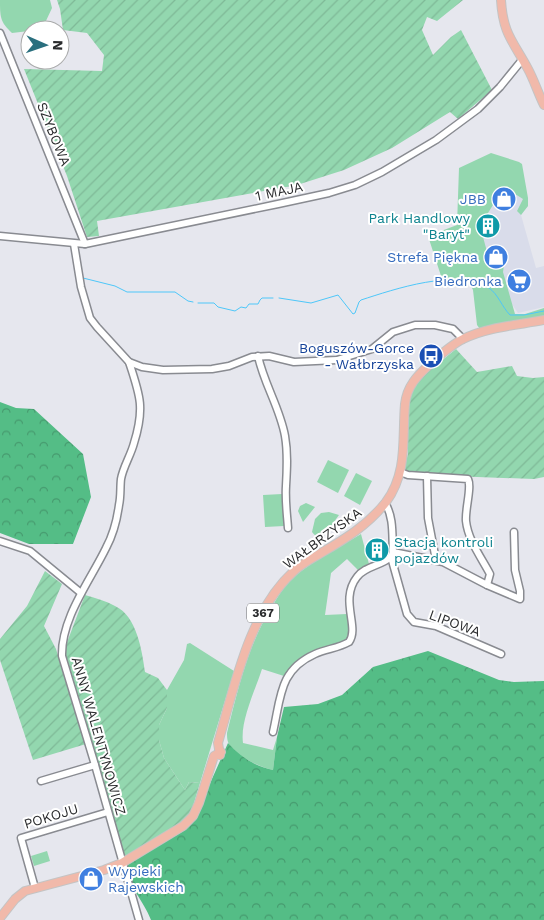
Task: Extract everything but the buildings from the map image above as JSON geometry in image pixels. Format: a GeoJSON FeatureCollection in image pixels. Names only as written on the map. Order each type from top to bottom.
{"type":"FeatureCollection","features":[{"type":"Feature","properties":{"kind":"main road"},"geometry":{"type":"LineString","coordinates":[[502,0],[506,32],[544,105]]}},
{"type":"Feature","properties":{"kind":"main road","name":"WAŁBRZYSKA"},"geometry":{"type":"LineString","coordinates":[[122,862],[188,821],[198,802],[211,764],[220,753],[219,739],[248,641],[280,586],[293,572],[304,564],[363,526],[385,503],[393,490],[400,472],[404,443],[405,405],[411,384],[436,360],[463,339],[480,333],[544,320]]}},
{"type":"Feature","properties":{"kind":"main road"},"geometry":{"type":"LineString","coordinates":[[0,918],[16,899],[26,891],[104,870],[122,862]]}},
{"type":"Feature","properties":{"kind":"street","name":"SZYBOWA"},"geometry":{"type":"LineString","coordinates":[[0,33],[85,244]]}},
{"type":"Feature","properties":{"kind":"street","name":"1 MAJA"},"geometry":{"type":"LineString","coordinates":[[0,236],[85,244],[323,194],[368,179],[436,140],[478,110],[522,60]]}},
{"type":"Feature","properties":{"kind":"street"},"geometry":{"type":"LineString","coordinates":[[74,244],[81,287],[90,318],[96,328],[129,362],[142,367],[163,370],[212,369],[229,366],[258,356],[269,356],[294,362],[337,360],[372,349],[393,332],[415,325],[435,325],[453,329],[463,339]]}},
{"type":"Feature","properties":{"kind":"street"},"geometry":{"type":"LineString","coordinates":[[258,356],[285,434],[288,451],[286,494],[288,528]]}},
{"type":"Feature","properties":{"kind":"street","name":"ANNY WALENTYNOWICZ"},"geometry":{"type":"LineString","coordinates":[[129,362],[141,400],[141,411],[135,442],[121,478],[120,504],[114,528],[106,548],[81,592],[61,645],[62,656],[139,920]]}},
{"type":"Feature","properties":{"kind":"street"},"geometry":{"type":"LineString","coordinates":[[133,375],[136,370],[142,367]]}},
{"type":"Feature","properties":{"kind":"street"},"geometry":{"type":"LineString","coordinates":[[400,472],[408,475],[468,479],[470,482],[466,522],[470,537],[490,574],[486,585]]}},
{"type":"Feature","properties":{"kind":"street"},"geometry":{"type":"LineString","coordinates":[[426,476],[428,518],[434,559]]}},
{"type":"Feature","properties":{"kind":"street","name":"LIPOWA"},"geometry":{"type":"LineString","coordinates":[[385,503],[391,517],[392,554],[407,614],[414,622],[436,626],[501,654]]}},
{"type":"Feature","properties":{"kind":"street"},"geometry":{"type":"LineString","coordinates":[[273,732],[284,682],[290,671],[313,654],[348,642],[352,634],[349,597],[353,582],[363,571],[388,560],[392,554],[434,559],[486,585],[520,599],[515,570],[514,532]]}},
{"type":"Feature","properties":{"kind":"street"},"geometry":{"type":"LineString","coordinates":[[0,541],[30,551],[81,592]]}},
{"type":"Feature","properties":{"kind":"street"},"geometry":{"type":"LineString","coordinates":[[41,781],[95,765]]}},
{"type":"Feature","properties":{"kind":"street","name":"POKOJU"},"geometry":{"type":"LineString","coordinates":[[35,888],[21,838],[108,812]]}},
{"type":"Feature","properties":{"kind":"shaded area"},"geometry":{"type":"Polygon","coordinates":[[[503,183],[528,198],[528,206],[521,215],[536,268],[544,266],[544,307],[518,313],[489,271],[478,226],[503,183]]]}},
{"type":"Feature","properties":{"kind":"green space"},"geometry":{"type":"Polygon","coordinates":[[[0,0],[50,0],[52,8],[46,20],[20,20],[20,32],[12,33],[5,26],[0,11],[0,0]]]}},
{"type":"Feature","properties":{"kind":"green space"},"geometry":{"type":"Polygon","coordinates":[[[57,0],[463,0],[437,21],[427,17],[422,30],[433,55],[461,30],[492,90],[458,119],[450,112],[392,148],[344,170],[297,185],[97,221],[99,236],[87,237],[67,176],[24,70],[102,71],[104,55],[87,33],[70,31],[70,20],[62,20],[57,0]]]}},
{"type":"Feature","properties":{"kind":"green space"},"geometry":{"type":"Polygon","coordinates":[[[491,153],[522,164],[528,206],[521,215],[517,211],[523,199],[504,187],[480,226],[489,259],[487,261],[491,269],[504,265],[503,272],[515,314],[525,314],[544,308],[544,317],[480,329],[477,325],[473,290],[467,278],[442,279],[428,236],[457,225],[459,168],[491,153]]]}},
{"type":"Feature","properties":{"kind":"green space"},"geometry":{"type":"Polygon","coordinates":[[[456,349],[477,372],[512,366],[517,376],[544,377],[544,477],[534,479],[451,476],[406,472],[404,469],[408,454],[408,411],[411,392],[420,378],[456,349]]]}},
{"type":"Feature","properties":{"kind":"green space"},"geometry":{"type":"Polygon","coordinates":[[[0,402],[16,408],[34,409],[83,454],[91,497],[73,544],[29,544],[0,533],[0,402]]]}},
{"type":"Feature","properties":{"kind":"green space"},"geometry":{"type":"Polygon","coordinates":[[[328,460],[349,470],[338,493],[317,482],[328,460]]]}},
{"type":"Feature","properties":{"kind":"green space"},"geometry":{"type":"Polygon","coordinates":[[[356,473],[372,481],[360,505],[344,496],[356,473]]]}},
{"type":"Feature","properties":{"kind":"green space"},"geometry":{"type":"Polygon","coordinates":[[[282,494],[284,526],[265,527],[263,495],[282,494]]]}},
{"type":"Feature","properties":{"kind":"green space"},"geometry":{"type":"Polygon","coordinates":[[[306,503],[315,507],[303,522],[298,511],[300,506],[306,503]]]}},
{"type":"Feature","properties":{"kind":"green space"},"geometry":{"type":"Polygon","coordinates":[[[329,512],[339,515],[320,541],[312,532],[315,519],[321,513],[329,512]]]}},
{"type":"Feature","properties":{"kind":"green space"},"geometry":{"type":"Polygon","coordinates":[[[361,534],[369,564],[359,571],[347,559],[331,573],[325,615],[347,614],[350,634],[348,640],[306,657],[284,676],[262,669],[246,716],[243,743],[273,750],[277,737],[273,770],[254,763],[241,756],[231,747],[227,733],[250,651],[264,620],[279,595],[293,578],[321,557],[361,534]]]}},
{"type":"Feature","properties":{"kind":"green space"},"geometry":{"type":"Polygon","coordinates":[[[45,571],[62,584],[44,626],[56,649],[86,744],[33,760],[0,660],[0,639],[27,606],[45,571]]]}},
{"type":"Feature","properties":{"kind":"green space"},"geometry":{"type":"Polygon","coordinates":[[[85,595],[115,606],[129,618],[137,635],[145,672],[158,678],[167,690],[167,708],[159,725],[159,740],[164,758],[185,790],[189,782],[200,783],[191,813],[180,823],[127,856],[124,856],[65,656],[66,645],[85,595]]]}},
{"type":"Feature","properties":{"kind":"green space"},"geometry":{"type":"Polygon","coordinates":[[[190,643],[234,671],[200,783],[189,782],[185,790],[164,758],[159,740],[159,725],[167,708],[167,690],[184,660],[187,644],[190,643]]]}},
{"type":"Feature","properties":{"kind":"green space"},"geometry":{"type":"Polygon","coordinates":[[[428,651],[499,680],[514,682],[544,681],[544,920],[151,920],[133,887],[126,865],[185,830],[195,817],[228,743],[248,760],[273,770],[277,737],[284,707],[318,704],[342,695],[373,667],[428,651]]]}},
{"type":"Feature","properties":{"kind":"green space"},"geometry":{"type":"Polygon","coordinates":[[[47,851],[50,861],[34,866],[31,856],[47,851]]]}},
{"type":"Feature","properties":{"kind":"waterway"},"geometry":{"type":"LineString","coordinates":[[83,278],[115,286],[127,292],[175,292],[188,301],[193,302]]}},
{"type":"Feature","properties":{"kind":"waterway"},"geometry":{"type":"LineString","coordinates":[[279,298],[311,303],[338,295],[353,314],[361,300],[425,282],[460,280],[475,282],[489,288],[510,315],[524,315],[544,311]]}},
{"type":"Feature","properties":{"kind":"waterway"},"geometry":{"type":"LineString","coordinates":[[198,303],[214,303],[218,307],[235,311],[241,307],[246,308],[249,304],[258,304],[262,298],[273,298]]}},
{"type":"Feature","properties":{"kind":"place","name":"JBB"},"geometry":{"type":"Point","coordinates":[504,199]}},
{"type":"Feature","properties":{"kind":"place","name":"Park Handlowy \"Baryt\""},"geometry":{"type":"Point","coordinates":[488,226]}},
{"type":"Feature","properties":{"kind":"place","name":"Strefa Piękna"},"geometry":{"type":"Point","coordinates":[496,257]}},
{"type":"Feature","properties":{"kind":"place","name":"Biedronka"},"geometry":{"type":"Point","coordinates":[519,281]}},
{"type":"Feature","properties":{"kind":"place","name":"Boguszów-Gorce - Wałbrzyska"},"geometry":{"type":"Point","coordinates":[431,356]}},
{"type":"Feature","properties":{"kind":"place","name":"Stacja kontroli pojazdów"},"geometry":{"type":"Point","coordinates":[377,550]}},
{"type":"Feature","properties":{"kind":"place","name":"Wypieki Rajewskich"},"geometry":{"type":"Point","coordinates":[91,879]}}]}
